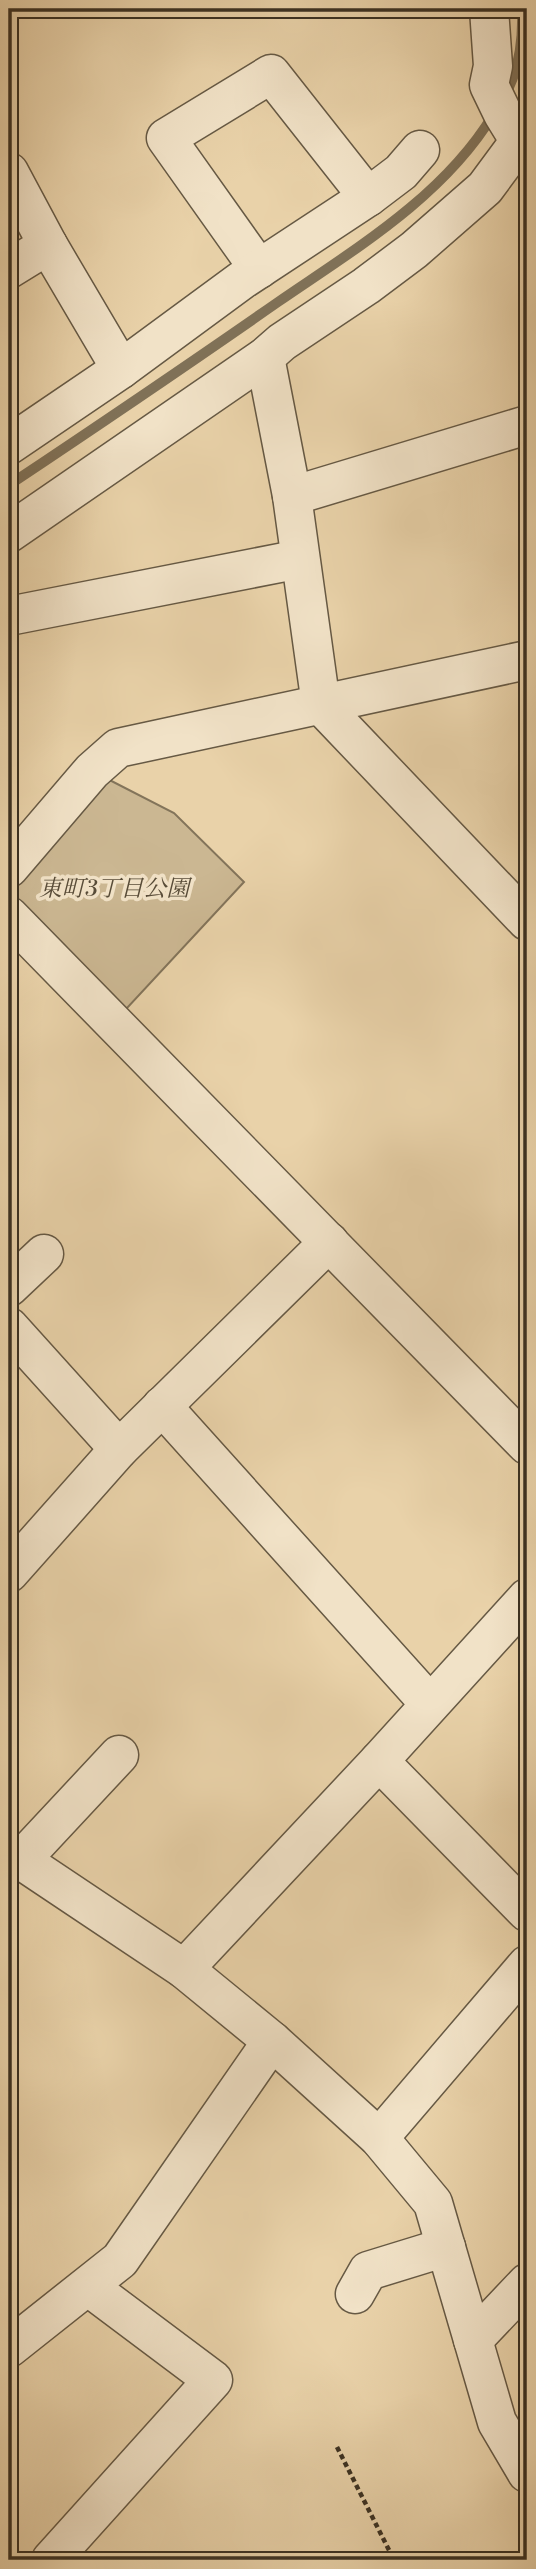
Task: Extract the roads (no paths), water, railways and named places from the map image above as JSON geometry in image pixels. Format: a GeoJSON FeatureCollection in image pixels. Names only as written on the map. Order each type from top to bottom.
{"type":"FeatureCollection","features":[{"type":"Feature","properties":{"kind":"street"},"geometry":{"type":"LineString","coordinates":[[9,533],[366,286],[414,250],[485,188],[510,124],[493,66],[489,9]]}},
{"type":"Feature","properties":{"kind":"street"},"geometry":{"type":"LineString","coordinates":[[259,269],[166,138],[271,74],[368,197]]}},
{"type":"Feature","properties":{"kind":"street"},"geometry":{"type":"LineString","coordinates":[[9,445],[121,369],[259,269],[368,197],[401,172],[420,150]]}},
{"type":"Feature","properties":{"kind":"street"},"geometry":{"type":"LineString","coordinates":[[9,172],[48,245],[121,369]]}},
{"type":"Feature","properties":{"kind":"street"},"geometry":{"type":"LineString","coordinates":[[9,269],[48,245]]}},
{"type":"Feature","properties":{"kind":"street"},"geometry":{"type":"LineString","coordinates":[[265,357],[292,496],[321,705],[527,921]]}},
{"type":"Feature","properties":{"kind":"street"},"geometry":{"type":"LineString","coordinates":[[292,496],[527,425]]}},
{"type":"Feature","properties":{"kind":"street"},"geometry":{"type":"LineString","coordinates":[[9,616],[300,559]]}},
{"type":"Feature","properties":{"kind":"street"},"geometry":{"type":"LineString","coordinates":[[9,868],[92,771],[118,748],[527,660]]}},
{"type":"Feature","properties":{"kind":"street"},"geometry":{"type":"LineString","coordinates":[[9,916],[527,1445]]}},
{"type":"Feature","properties":{"kind":"street"},"geometry":{"type":"LineString","coordinates":[[9,1573],[118,1448],[329,1242]]}},
{"type":"Feature","properties":{"kind":"street"},"geometry":{"type":"LineString","coordinates":[[9,1287],[44,1254]]}},
{"type":"Feature","properties":{"kind":"street"},"geometry":{"type":"LineString","coordinates":[[9,1326],[118,1448]]}},
{"type":"Feature","properties":{"kind":"street"},"geometry":{"type":"LineString","coordinates":[[162,1406],[430,1704]]}},
{"type":"Feature","properties":{"kind":"street"},"geometry":{"type":"LineString","coordinates":[[184,1969],[527,1598]]}},
{"type":"Feature","properties":{"kind":"street"},"geometry":{"type":"LineString","coordinates":[[119,1755],[15,1856],[184,1969],[272,2041],[379,2138],[433,2203],[496,2422],[527,2473]]}},
{"type":"Feature","properties":{"kind":"street"},"geometry":{"type":"LineString","coordinates":[[379,1761],[527,1912]]}},
{"type":"Feature","properties":{"kind":"street"},"geometry":{"type":"LineString","coordinates":[[379,2138],[527,1965]]}},
{"type":"Feature","properties":{"kind":"street"},"geometry":{"type":"LineString","coordinates":[[17,2328],[89,2287],[120,2260],[272,2041]]}},
{"type":"Feature","properties":{"kind":"street"},"geometry":{"type":"LineString","coordinates":[[355,2294],[368,2271],[446,2247]]}},
{"type":"Feature","properties":{"kind":"street"},"geometry":{"type":"LineString","coordinates":[[473,2340],[527,2283]]}},
{"type":"Feature","properties":{"kind":"street"},"geometry":{"type":"LineString","coordinates":[[51,2560],[213,2380],[89,2287]]}},
{"type":"Feature","properties":{"kind":"waterway"},"geometry":{"type":"LineString","coordinates":[[505,95],[520,53],[522,9]]}},
{"type":"Feature","properties":{"kind":"waterway"},"geometry":{"type":"LineString","coordinates":[[9,485],[396,219],[449,171],[473,144],[493,115]]}},
{"type":"Feature","properties":{"kind":"park label","name":"東町3丁目公園"},"geometry":{"type":"Point","coordinates":[114,888]}}]}
